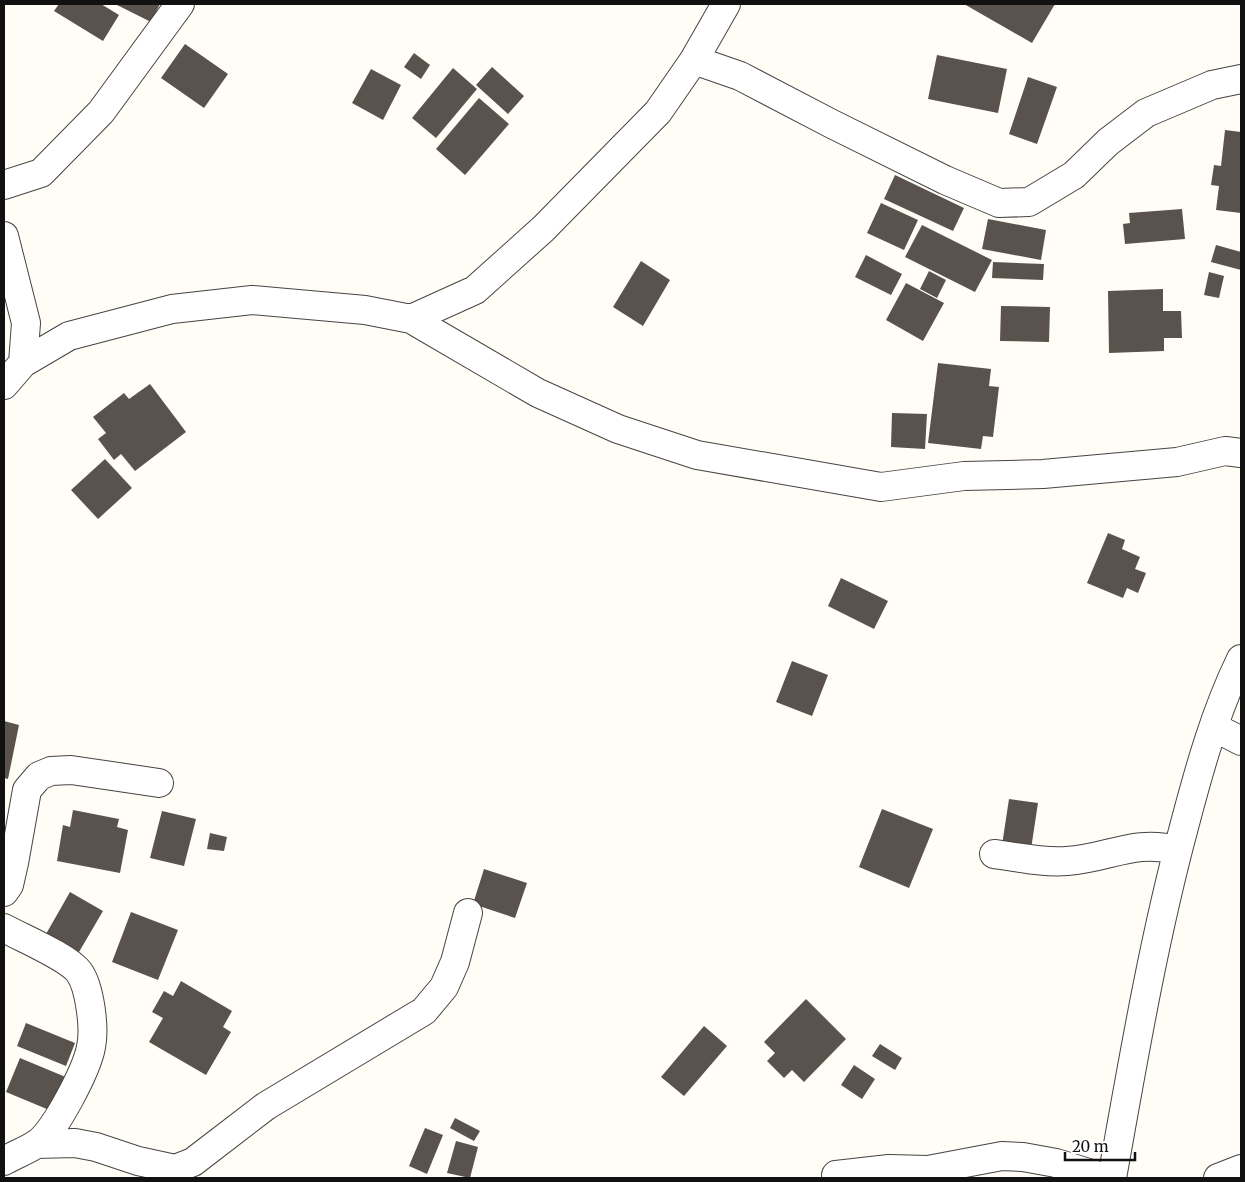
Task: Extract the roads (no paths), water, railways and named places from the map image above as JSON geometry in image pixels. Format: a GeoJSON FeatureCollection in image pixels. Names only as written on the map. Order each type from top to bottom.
{"type":"FeatureCollection","features":[{"type":"Feature","properties":{"kind":"street"},"geometry":{"type":"LineString","coordinates":[[4,185],[41,173],[101,112],[180,4]]}},
{"type":"Feature","properties":{"kind":"street"},"geometry":{"type":"LineString","coordinates":[[411,319],[475,290],[544,229],[658,112],[694,60],[726,4]]}},
{"type":"Feature","properties":{"kind":"street"},"geometry":{"type":"LineString","coordinates":[[694,60],[740,76],[919,167],[999,203],[1029,202],[1074,175],[1108,142],[1146,113],[1212,86],[1241,79]]}},
{"type":"Feature","properties":{"kind":"street"},"geometry":{"type":"LineString","coordinates":[[4,236],[26,323],[23,363]]}},
{"type":"Feature","properties":{"kind":"street"},"geometry":{"type":"LineString","coordinates":[[4,384],[23,363],[69,336],[172,309],[252,300],[365,310],[411,319],[538,393],[618,428],[697,455],[881,487],[964,476],[1043,474],[1176,462],[1225,451],[1241,453]]}},
{"type":"Feature","properties":{"kind":"street"},"geometry":{"type":"LineString","coordinates":[[1112,1178],[1149,976],[1178,850],[1200,768],[1228,687],[1241,659]]}},
{"type":"Feature","properties":{"kind":"street"},"geometry":{"type":"LineString","coordinates":[[1214,727],[1241,741]]}},
{"type":"Feature","properties":{"kind":"street"},"geometry":{"type":"LineString","coordinates":[[4,892],[9,885],[14,863],[27,790],[39,776],[51,771],[71,770],[159,783]]}},
{"type":"Feature","properties":{"kind":"street"},"geometry":{"type":"LineString","coordinates":[[994,854],[1044,861],[1067,861],[1138,845],[1157,845],[1178,850]]}},
{"type":"Feature","properties":{"kind":"street"},"geometry":{"type":"LineString","coordinates":[[36,1144],[75,1143],[174,1169],[193,1162],[266,1106],[424,1011],[444,987],[455,962],[468,913]]}},
{"type":"Feature","properties":{"kind":"street"},"geometry":{"type":"LineString","coordinates":[[4,928],[65,960],[79,972],[86,987],[92,1020],[92,1046],[86,1063],[55,1124],[36,1144],[4,1160]]}},
{"type":"Feature","properties":{"kind":"street"},"geometry":{"type":"LineString","coordinates":[[836,1174],[854,1174],[869,1170],[889,1169],[928,1170],[1002,1156],[1023,1157],[1056,1163],[1104,1178]]}}]}
